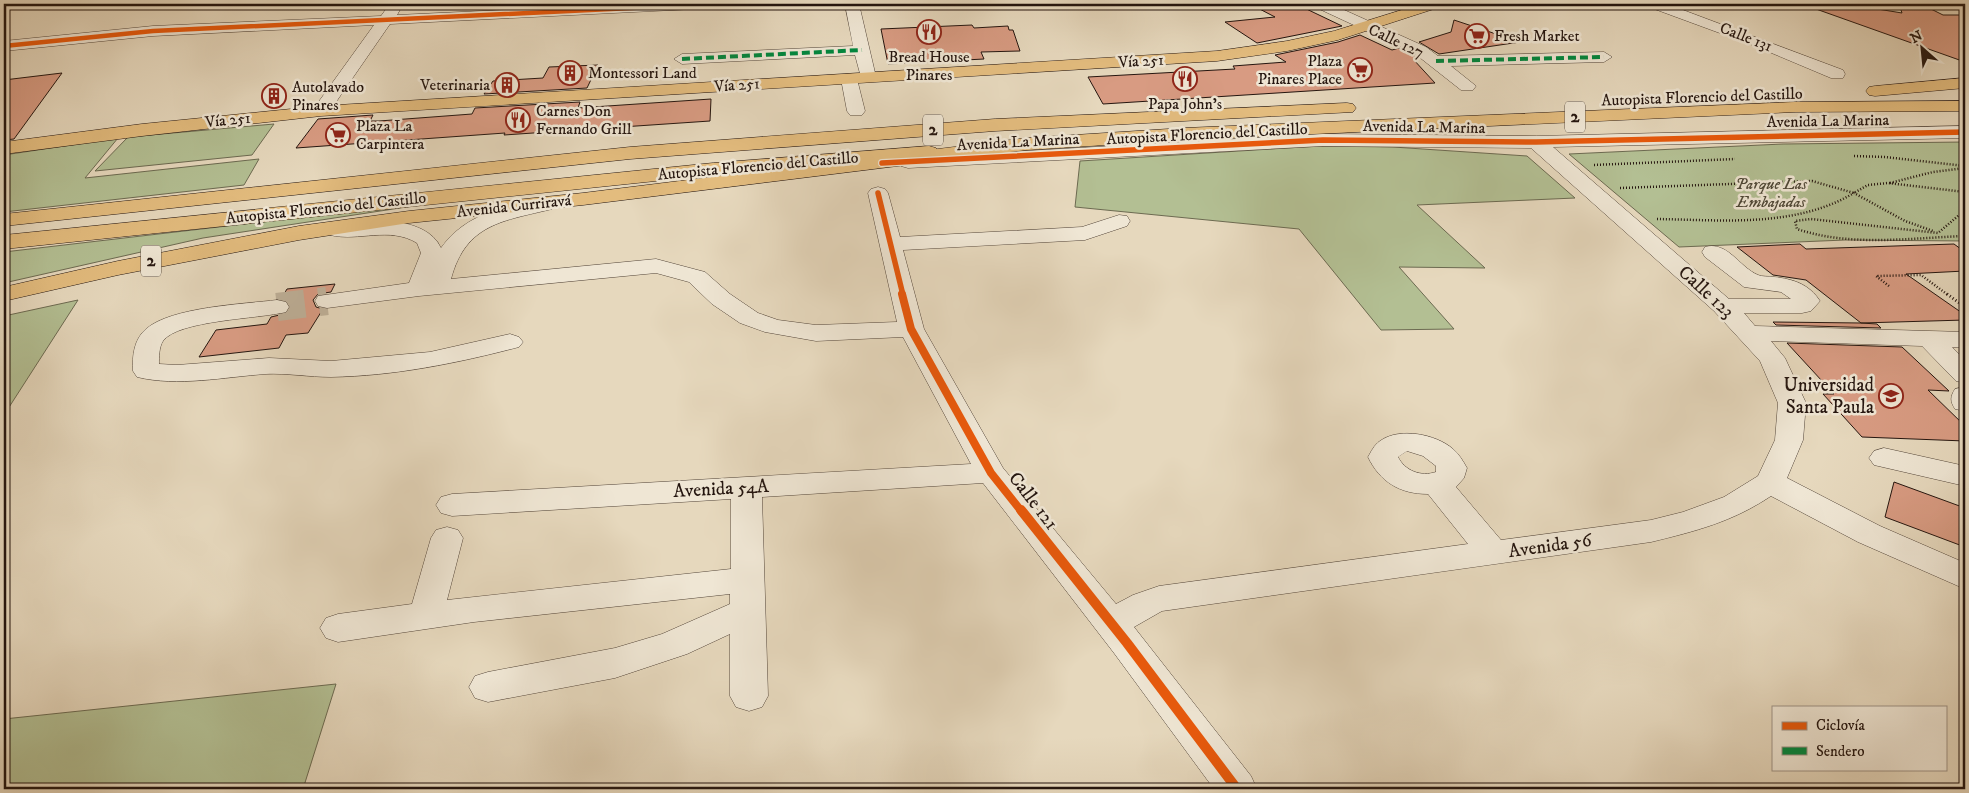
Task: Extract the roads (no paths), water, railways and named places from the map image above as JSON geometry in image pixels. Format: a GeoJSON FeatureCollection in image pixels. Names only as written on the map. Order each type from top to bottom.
{"type":"FeatureCollection","features":[{"type":"Feature","properties":{"kind":"main road","name":"Vía 251"},"geometry":{"type":"LineString","coordinates":[[4,148],[151,129],[321,111],[1218,56],[1287,46],[1366,27],[1434,4]]}},
{"type":"Feature","properties":{"kind":"main road"},"geometry":{"type":"LineString","coordinates":[[1865,92],[1965,83]]}},
{"type":"Feature","properties":{"kind":"main road","name":"Autopista Florencio del Castillo"},"geometry":{"type":"LineString","coordinates":[[1496,102],[1865,92],[1965,92]]}},
{"type":"Feature","properties":{"kind":"main road"},"geometry":{"type":"LineString","coordinates":[[1457,104],[1476,103]]}},
{"type":"Feature","properties":{"kind":"main road","name":"Autopista Florencio del Castillo"},"geometry":{"type":"LineString","coordinates":[[4,242],[712,168],[1028,144],[1184,134],[1795,107],[1965,106]]}},
{"type":"Feature","properties":{"kind":"main road","name":"Autopista Florencio del Castillo"},"geometry":{"type":"LineString","coordinates":[[4,220],[630,153],[995,125],[1360,108]]}},
{"type":"Feature","properties":{"kind":"main road"},"geometry":{"type":"LineString","coordinates":[[1184,134],[1322,140]]}},
{"type":"Feature","properties":{"kind":"main road","name":"Avenida Curriravá"},"geometry":{"type":"LineString","coordinates":[[4,294],[118,268],[299,233],[409,217],[583,199],[1028,144]]}},
{"type":"Feature","properties":{"kind":"street"},"geometry":{"type":"LineString","coordinates":[[321,111],[396,4]]}},
{"type":"Feature","properties":{"kind":"street"},"geometry":{"type":"LineString","coordinates":[[4,46],[153,31],[714,4]]}},
{"type":"Feature","properties":{"kind":"street"},"geometry":{"type":"LineString","coordinates":[[852,4],[868,78]]}},
{"type":"Feature","properties":{"kind":"street","name":"Calle 127"},"geometry":{"type":"LineString","coordinates":[[1320,4],[1366,27],[1420,50],[1466,86]]}},
{"type":"Feature","properties":{"kind":"street","name":"Calle 131"},"geometry":{"type":"LineString","coordinates":[[1654,4],[1761,42],[1837,74]]}},
{"type":"Feature","properties":{"kind":"street"},"geometry":{"type":"LineString","coordinates":[[682,59],[862,50]]}},
{"type":"Feature","properties":{"kind":"street"},"geometry":{"type":"LineString","coordinates":[[1436,61],[1604,57]]}},
{"type":"Feature","properties":{"kind":"street"},"geometry":{"type":"LineString","coordinates":[[849,79],[856,111]]}},
{"type":"Feature","properties":{"kind":"street","name":"Avenida La Marina"},"geometry":{"type":"LineString","coordinates":[[882,163],[1322,140],[1536,142],[1965,132]]}},
{"type":"Feature","properties":{"kind":"street","name":"Calle 123"},"geometry":{"type":"LineString","coordinates":[[1536,142],[1723,306],[1772,358],[1792,404],[1789,440],[1770,482]]}},
{"type":"Feature","properties":{"kind":"street","name":"Calle 121"},"geometry":{"type":"LineString","coordinates":[[878,193],[912,329],[991,474],[1237,789]]}},
{"type":"Feature","properties":{"kind":"street"},"geometry":{"type":"LineString","coordinates":[[428,288],[449,251],[467,231],[484,221],[508,212],[583,199]]}},
{"type":"Feature","properties":{"kind":"street"},"geometry":{"type":"LineString","coordinates":[[891,244],[1085,233],[1119,221]]}},
{"type":"Feature","properties":{"kind":"street"},"geometry":{"type":"LineString","coordinates":[[299,233],[367,228],[400,230],[416,234],[426,240],[432,253],[428,288]]}},
{"type":"Feature","properties":{"kind":"street"},"geometry":{"type":"LineString","coordinates":[[1713,252],[1752,282],[1790,287],[1802,294],[1808,301],[1802,306],[1723,306]]}},
{"type":"Feature","properties":{"kind":"street"},"geometry":{"type":"LineString","coordinates":[[327,301],[428,288],[656,266],[697,277],[721,299],[749,318],[774,327],[816,333],[912,329]]}},
{"type":"Feature","properties":{"kind":"street"},"geometry":{"type":"LineString","coordinates":[[277,307],[173,323],[155,334],[145,352],[146,371],[178,373],[269,366],[331,369],[430,360],[510,342]]}},
{"type":"Feature","properties":{"kind":"street"},"geometry":{"type":"LineString","coordinates":[[1749,333],[1965,340]]}},
{"type":"Feature","properties":{"kind":"street"},"geometry":{"type":"LineString","coordinates":[[1929,339],[1965,375]]}},
{"type":"Feature","properties":{"kind":"street"},"geometry":{"type":"LineString","coordinates":[[1965,395],[1965,402]]}},
{"type":"Feature","properties":{"kind":"street"},"geometry":{"type":"LineString","coordinates":[[1884,458],[1965,476]]}},
{"type":"Feature","properties":{"kind":"street","name":"Avenida 54A"},"geometry":{"type":"LineString","coordinates":[[452,505],[991,474]]}},
{"type":"Feature","properties":{"kind":"street"},"geometry":{"type":"LineString","coordinates":[[1770,482],[1869,534],[1965,577]]}},
{"type":"Feature","properties":{"kind":"street","name":"Avenida 56"},"geometry":{"type":"LineString","coordinates":[[1110,624],[1145,604],[1159,599],[1651,531],[1689,522],[1735,505],[1770,482]]}},
{"type":"Feature","properties":{"kind":"street"},"geometry":{"type":"LineString","coordinates":[[1436,483],[1494,554]]}},
{"type":"Feature","properties":{"kind":"street"},"geometry":{"type":"LineString","coordinates":[[746,488],[749,696]]}},
{"type":"Feature","properties":{"kind":"street"},"geometry":{"type":"LineString","coordinates":[[426,615],[447,538]]}},
{"type":"Feature","properties":{"kind":"street"},"geometry":{"type":"LineString","coordinates":[[338,628],[426,615],[747,596]]}},
{"type":"Feature","properties":{"kind":"street"},"geometry":{"type":"LineString","coordinates":[[488,687],[615,663],[674,644],[747,596]]}},
{"type":"Feature","properties":{"kind":"tunnel"},"geometry":{"type":"LineString","coordinates":[[277,307],[327,301]]}},
{"type":"Feature","properties":{"kind":"place","name":"Bread House Pinares"},"geometry":{"type":"Point","coordinates":[929,32]}},
{"type":"Feature","properties":{"kind":"place","name":"Fresh Market"},"geometry":{"type":"Point","coordinates":[1477,36]}},
{"type":"Feature","properties":{"kind":"place","name":"Plaza Pinares Place"},"geometry":{"type":"Point","coordinates":[1360,70]}},
{"type":"Feature","properties":{"kind":"place","name":"Montessori Land"},"geometry":{"type":"Point","coordinates":[570,73]}},
{"type":"Feature","properties":{"kind":"place","name":"Papa John's"},"geometry":{"type":"Point","coordinates":[1185,79]}},
{"type":"Feature","properties":{"kind":"place","name":"Veterinaria"},"geometry":{"type":"Point","coordinates":[507,85]}},
{"type":"Feature","properties":{"kind":"place","name":"Autolavado Pinares"},"geometry":{"type":"Point","coordinates":[274,96]}},
{"type":"Feature","properties":{"kind":"place","name":"Carnes Don Fernando Grill"},"geometry":{"type":"Point","coordinates":[518,120]}},
{"type":"Feature","properties":{"kind":"place","name":"Plaza La Carpintera"},"geometry":{"type":"Point","coordinates":[338,135]}},
{"type":"Feature","properties":{"kind":"place","name":"Universidad Santa Paula"},"geometry":{"type":"Point","coordinates":[1891,396]}},
{"type":"Feature","properties":{"kind":"park label","name":"Parque Las Embajadas"},"geometry":{"type":"Point","coordinates":[1771,193]}}]}
